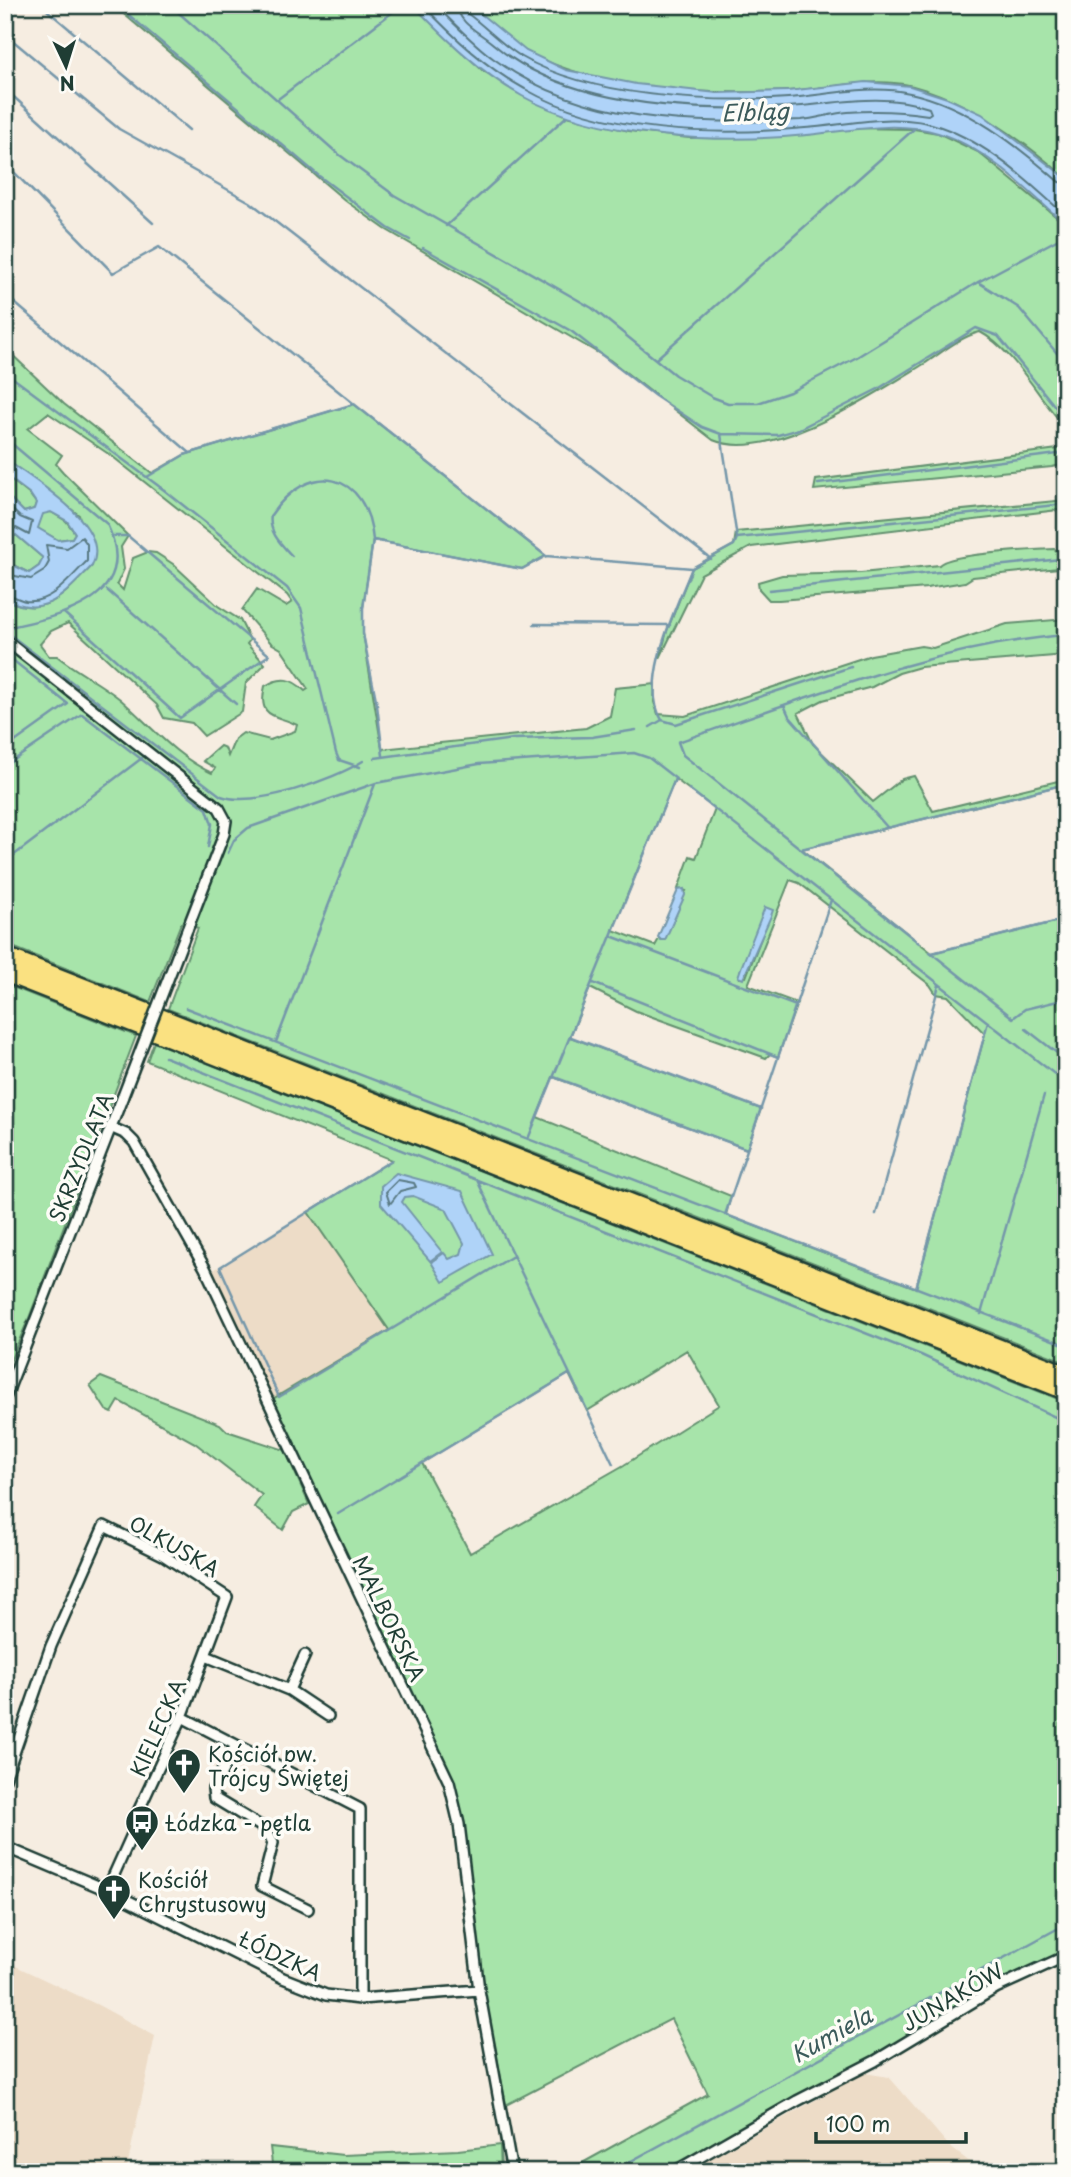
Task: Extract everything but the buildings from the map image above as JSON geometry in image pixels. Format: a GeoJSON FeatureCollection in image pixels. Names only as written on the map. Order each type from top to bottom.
{"type":"FeatureCollection","features":[{"type":"Feature","properties":{"kind":"highway"},"geometry":{"type":"LineString","coordinates":[[5,957],[1066,1374]]}},
{"type":"Feature","properties":{"kind":"highway"},"geometry":{"type":"LineString","coordinates":[[5,973],[1066,1391]]}},
{"type":"Feature","properties":{"kind":"street","name":"SKRZYDLATA"},"geometry":{"type":"LineString","coordinates":[[5,640],[219,808],[226,821],[224,834],[5,1398]]}},
{"type":"Feature","properties":{"kind":"street","name":"MALBORSKA"},"geometry":{"type":"LineString","coordinates":[[110,1127],[126,1134],[134,1142],[205,1268],[449,1782],[459,1824],[479,1990],[512,2172]]}},
{"type":"Feature","properties":{"kind":"street","name":"OLKUSKA"},"geometry":{"type":"LineString","coordinates":[[5,1779],[51,1646],[104,1526],[163,1555],[227,1597]]}},
{"type":"Feature","properties":{"kind":"street","name":"KIELECKA"},"geometry":{"type":"LineString","coordinates":[[107,1890],[134,1830],[137,1814],[182,1717],[227,1597]]}},
{"type":"Feature","properties":{"kind":"street"},"geometry":{"type":"LineString","coordinates":[[289,1690],[305,1655]]}},
{"type":"Feature","properties":{"kind":"street"},"geometry":{"type":"LineString","coordinates":[[206,1656],[289,1690],[328,1716]]}},
{"type":"Feature","properties":{"kind":"street"},"geometry":{"type":"LineString","coordinates":[[182,1717],[359,1809],[360,1999]]}},
{"type":"Feature","properties":{"kind":"street"},"geometry":{"type":"LineString","coordinates":[[236,1745],[213,1789],[214,1798],[267,1830],[274,1843],[262,1886],[308,1909]]}},
{"type":"Feature","properties":{"kind":"street","name":"ŁÓDZKA"},"geometry":{"type":"LineString","coordinates":[[5,1847],[107,1890],[294,1983],[326,1995],[360,1999],[479,1990]]}},
{"type":"Feature","properties":{"kind":"street","name":"JUNAKÓW"},"geometry":{"type":"LineString","coordinates":[[674,2172],[797,2101],[875,2061],[996,1988],[1066,1956]]}},
{"type":"Feature","properties":{"kind":"shaded area"},"geometry":{"type":"Polygon","coordinates":[[[308,1212],[389,1330],[271,1400],[212,1271],[308,1212]]]}},
{"type":"Feature","properties":{"kind":"shaded area"},"geometry":{"type":"Polygon","coordinates":[[[5,1961],[98,2005],[155,2036],[126,2172],[5,2172],[5,1961]]]}},
{"type":"Feature","properties":{"kind":"shaded area"},"geometry":{"type":"Polygon","coordinates":[[[864,2073],[889,2077],[950,2147],[983,2172],[687,2172],[864,2073]]]}},
{"type":"Feature","properties":{"kind":"green space"},"geometry":{"type":"Polygon","coordinates":[[[113,5],[413,5],[483,71],[567,116],[629,131],[689,138],[806,135],[849,128],[914,129],[938,133],[978,152],[1066,225],[1066,428],[1015,362],[980,332],[958,341],[851,408],[822,422],[763,442],[736,445],[713,440],[610,360],[385,229],[347,202],[113,5]]]}},
{"type":"Feature","properties":{"kind":"green space"},"geometry":{"type":"Polygon","coordinates":[[[470,5],[1066,5],[1066,178],[1032,149],[975,111],[913,86],[882,82],[786,91],[722,92],[619,83],[556,65],[527,52],[504,36],[470,5]]]}},
{"type":"Feature","properties":{"kind":"green space"},"geometry":{"type":"Polygon","coordinates":[[[5,348],[64,404],[152,473],[184,455],[354,404],[546,556],[522,569],[373,540],[363,608],[363,633],[382,749],[586,728],[610,716],[615,688],[655,684],[654,702],[658,714],[685,716],[871,655],[921,646],[933,648],[1007,624],[1066,619],[1066,655],[920,667],[899,673],[872,687],[823,700],[798,713],[813,744],[873,802],[902,779],[914,776],[933,811],[1066,779],[1066,784],[802,849],[932,953],[1066,919],[1066,1362],[168,1009],[198,928],[181,923],[150,1002],[5,944],[5,599],[19,605],[43,605],[63,594],[92,566],[79,515],[5,459],[5,348]],[[48,413],[28,429],[62,455],[56,464],[128,536],[121,547],[124,569],[117,584],[123,590],[133,558],[148,552],[156,553],[173,564],[218,606],[240,620],[250,640],[247,644],[265,664],[246,683],[242,712],[204,736],[192,723],[164,718],[157,705],[68,623],[51,631],[40,644],[49,656],[57,656],[112,693],[175,749],[212,773],[215,768],[203,761],[220,746],[225,748],[228,756],[235,739],[243,733],[270,740],[295,731],[297,725],[275,717],[266,710],[263,697],[265,686],[286,680],[296,683],[305,691],[308,689],[281,649],[271,643],[242,610],[257,589],[286,606],[292,602],[287,595],[113,457],[48,413]],[[675,779],[613,930],[655,946],[686,891],[678,889],[690,856],[696,858],[715,809],[675,779]],[[790,880],[748,985],[797,1003],[778,1057],[770,1054],[766,1058],[636,1011],[590,988],[570,1037],[761,1109],[747,1149],[553,1077],[537,1117],[731,1196],[726,1215],[916,1288],[985,1034],[948,996],[936,994],[930,985],[799,883],[790,880]],[[772,910],[741,968],[739,978],[746,977],[772,910]]]}},
{"type":"Feature","properties":{"kind":"green space"},"geometry":{"type":"Polygon","coordinates":[[[1066,448],[1066,464],[1052,467],[814,490],[816,480],[1066,448]]]}},
{"type":"Feature","properties":{"kind":"green space"},"geometry":{"type":"Polygon","coordinates":[[[5,475],[30,495],[36,503],[34,509],[24,512],[5,493],[5,475]]]}},
{"type":"Feature","properties":{"kind":"green space"},"geometry":{"type":"Polygon","coordinates":[[[1066,500],[1066,509],[751,547],[701,574],[660,658],[667,631],[692,568],[734,545],[736,532],[1066,500]]]}},
{"type":"Feature","properties":{"kind":"green space"},"geometry":{"type":"Polygon","coordinates":[[[51,512],[66,521],[75,533],[72,538],[58,540],[37,528],[43,513],[51,512]]]}},
{"type":"Feature","properties":{"kind":"green space"},"geometry":{"type":"Polygon","coordinates":[[[16,535],[43,558],[39,566],[29,573],[5,561],[5,541],[16,535]]]}},
{"type":"Feature","properties":{"kind":"green space"},"geometry":{"type":"Polygon","coordinates":[[[1054,549],[1066,555],[1065,564],[1059,568],[973,577],[965,582],[927,588],[769,600],[759,589],[758,582],[782,575],[861,573],[939,565],[974,555],[1054,549]]]}},
{"type":"Feature","properties":{"kind":"green space"},"geometry":{"type":"Polygon","coordinates":[[[5,984],[136,1036],[29,1318],[5,1373],[5,984]]]}},
{"type":"Feature","properties":{"kind":"green space"},"geometry":{"type":"Polygon","coordinates":[[[154,1042],[1066,1402],[1066,1951],[993,1986],[893,2046],[660,2172],[566,2172],[708,2094],[671,2019],[506,2105],[484,1989],[463,1824],[453,1781],[271,1400],[389,1330],[308,1212],[392,1160],[147,1061],[154,1042]],[[687,1350],[587,1411],[569,1374],[422,1463],[470,1553],[624,1465],[719,1405],[687,1350]]]}},
{"type":"Feature","properties":{"kind":"green space"},"geometry":{"type":"Polygon","coordinates":[[[101,1377],[220,1424],[227,1431],[285,1450],[309,1504],[293,1512],[283,1530],[254,1507],[262,1495],[195,1443],[119,1401],[112,1413],[106,1410],[90,1385],[101,1377]]]}},
{"type":"Feature","properties":{"kind":"green space"},"geometry":{"type":"Polygon","coordinates":[[[500,2145],[501,2172],[273,2172],[270,2147],[343,2155],[458,2150],[500,2145]]]}},
{"type":"Feature","properties":{"kind":"water","name":"Elbląg"},"geometry":{"type":"Polygon","coordinates":[[[413,5],[470,5],[526,51],[566,70],[636,84],[717,93],[788,91],[866,82],[910,86],[947,98],[982,114],[1066,178],[1066,225],[990,160],[956,140],[922,129],[889,127],[737,139],[661,135],[587,122],[522,96],[492,77],[451,43],[413,5]]]}},
{"type":"Feature","properties":{"kind":"water"},"geometry":{"type":"Polygon","coordinates":[[[5,459],[66,505],[81,519],[91,535],[95,550],[92,566],[63,594],[43,605],[19,605],[5,599],[5,561],[29,573],[39,566],[43,558],[16,535],[5,541],[5,493],[24,512],[34,509],[36,503],[30,494],[5,475],[5,459]],[[51,512],[43,514],[38,528],[58,540],[72,538],[75,533],[67,521],[51,512]]]}},
{"type":"Feature","properties":{"kind":"water"},"geometry":{"type":"Polygon","coordinates":[[[684,889],[685,895],[665,940],[661,940],[658,937],[678,890],[684,889]]]}},
{"type":"Feature","properties":{"kind":"water"},"geometry":{"type":"Polygon","coordinates":[[[765,907],[773,910],[743,979],[738,977],[765,907]]]}},
{"type":"Feature","properties":{"kind":"water"},"geometry":{"type":"Polygon","coordinates":[[[396,1173],[462,1191],[492,1254],[443,1282],[431,1262],[444,1253],[449,1259],[461,1254],[464,1243],[446,1209],[413,1196],[405,1197],[402,1202],[442,1252],[430,1261],[381,1204],[381,1186],[396,1173]]]}},
{"type":"Feature","properties":{"kind":"waterway"},"geometry":{"type":"LineString","coordinates":[[41,5],[189,130]]}},
{"type":"Feature","properties":{"kind":"waterway"},"geometry":{"type":"LineString","coordinates":[[117,5],[319,176],[388,228],[410,240]]}},
{"type":"Feature","properties":{"kind":"waterway"},"geometry":{"type":"LineString","coordinates":[[170,5],[337,153],[394,195],[592,308],[675,375],[712,397],[728,403],[758,403],[790,392],[857,357],[978,282],[1066,235]]}},
{"type":"Feature","properties":{"kind":"waterway"},"geometry":{"type":"LineString","coordinates":[[278,99],[402,5]]}},
{"type":"Feature","properties":{"kind":"waterway"},"geometry":{"type":"LineString","coordinates":[[5,34],[119,129],[250,202],[711,559]]}},
{"type":"Feature","properties":{"kind":"waterway"},"geometry":{"type":"LineString","coordinates":[[5,89],[153,223]]}},
{"type":"Feature","properties":{"kind":"waterway"},"geometry":{"type":"LineString","coordinates":[[446,226],[567,116]]}},
{"type":"Feature","properties":{"kind":"waterway"},"geometry":{"type":"LineString","coordinates":[[656,359],[914,129]]}},
{"type":"Feature","properties":{"kind":"waterway"},"geometry":{"type":"LineString","coordinates":[[5,163],[113,273],[159,247],[353,403]]}},
{"type":"Feature","properties":{"kind":"waterway"},"geometry":{"type":"LineString","coordinates":[[423,248],[571,331],[655,396],[702,427],[721,434],[778,435],[799,429],[878,389],[976,328],[998,336],[1066,420]]}},
{"type":"Feature","properties":{"kind":"waterway"},"geometry":{"type":"LineString","coordinates":[[978,282],[1019,308],[1066,364]]}},
{"type":"Feature","properties":{"kind":"waterway"},"geometry":{"type":"LineString","coordinates":[[9,298],[190,453]]}},
{"type":"Feature","properties":{"kind":"waterway"},"geometry":{"type":"LineString","coordinates":[[5,372],[164,490],[287,588],[301,608],[336,753],[339,760],[360,767]]}},
{"type":"Feature","properties":{"kind":"waterway"},"geometry":{"type":"LineString","coordinates":[[147,477],[184,455],[354,404],[546,556],[522,569],[373,540],[363,608],[363,634],[377,705],[383,756]]}},
{"type":"Feature","properties":{"kind":"waterway"},"geometry":{"type":"LineString","coordinates":[[546,556],[692,568],[734,545],[737,538],[721,434]]}},
{"type":"Feature","properties":{"kind":"waterway"},"geometry":{"type":"LineString","coordinates":[[5,438],[107,524],[115,550],[114,570],[105,587],[90,600],[49,618],[5,628]]}},
{"type":"Feature","properties":{"kind":"waterway"},"geometry":{"type":"LineString","coordinates":[[818,484],[1066,453]]}},
{"type":"Feature","properties":{"kind":"waterway"},"geometry":{"type":"LineString","coordinates":[[292,556],[273,532],[271,515],[286,497],[302,486],[318,480],[334,481],[348,487],[360,499],[368,517],[373,540]]}},
{"type":"Feature","properties":{"kind":"waterway"},"geometry":{"type":"LineString","coordinates":[[737,538],[1066,504]]}},
{"type":"Feature","properties":{"kind":"waterway"},"geometry":{"type":"LineString","coordinates":[[64,613],[180,718],[269,655],[128,536],[113,536]]}},
{"type":"Feature","properties":{"kind":"waterway"},"geometry":{"type":"LineString","coordinates":[[769,590],[1061,559]]}},
{"type":"Feature","properties":{"kind":"waterway"},"geometry":{"type":"LineString","coordinates":[[692,568],[662,644],[657,666],[654,686],[656,704],[662,720],[676,724],[851,667]]}},
{"type":"Feature","properties":{"kind":"waterway"},"geometry":{"type":"LineString","coordinates":[[107,590],[236,704]]}},
{"type":"Feature","properties":{"kind":"waterway"},"geometry":{"type":"LineString","coordinates":[[534,624],[670,625]]}},
{"type":"Feature","properties":{"kind":"waterway"},"geometry":{"type":"LineString","coordinates":[[5,631],[221,796],[235,799],[273,795],[314,784],[363,761]]}},
{"type":"Feature","properties":{"kind":"waterway"},"geometry":{"type":"LineString","coordinates":[[919,943],[683,755],[678,742],[821,692],[918,662],[1016,641],[1066,635]]}},
{"type":"Feature","properties":{"kind":"waterway"},"geometry":{"type":"LineString","coordinates":[[5,654],[68,704],[5,749]]}},
{"type":"Feature","properties":{"kind":"waterway"},"geometry":{"type":"LineString","coordinates":[[784,705],[789,716],[887,827]]}},
{"type":"Feature","properties":{"kind":"waterway"},"geometry":{"type":"LineString","coordinates":[[5,766],[82,714],[207,809],[212,824],[208,847]]}},
{"type":"Feature","properties":{"kind":"waterway"},"geometry":{"type":"LineString","coordinates":[[650,727],[662,720]]}},
{"type":"Feature","properties":{"kind":"waterway"},"geometry":{"type":"LineString","coordinates":[[375,758],[513,739],[592,737],[636,730]]}},
{"type":"Feature","properties":{"kind":"waterway"},"geometry":{"type":"LineString","coordinates":[[228,853],[234,840],[248,828],[376,783],[479,764],[634,753],[649,758],[676,779]]}},
{"type":"Feature","properties":{"kind":"waterway"},"geometry":{"type":"LineString","coordinates":[[5,862],[142,758]]}},
{"type":"Feature","properties":{"kind":"waterway"},"geometry":{"type":"LineString","coordinates":[[528,1139],[675,779]]}},
{"type":"Feature","properties":{"kind":"waterway"},"geometry":{"type":"LineString","coordinates":[[276,1042],[375,784]]}},
{"type":"Feature","properties":{"kind":"waterway"},"geometry":{"type":"LineString","coordinates":[[801,849],[1066,784]]}},
{"type":"Feature","properties":{"kind":"waterway"},"geometry":{"type":"LineString","coordinates":[[689,789],[1066,1083]]}},
{"type":"Feature","properties":{"kind":"waterway"},"geometry":{"type":"LineString","coordinates":[[725,1215],[831,900]]}},
{"type":"Feature","properties":{"kind":"waterway"},"geometry":{"type":"LineString","coordinates":[[932,953],[1066,919]]}},
{"type":"Feature","properties":{"kind":"waterway"},"geometry":{"type":"LineString","coordinates":[[611,936],[796,1006]]}},
{"type":"Feature","properties":{"kind":"waterway"},"geometry":{"type":"LineString","coordinates":[[930,952],[1013,1018],[1025,1009],[1066,999]]}},
{"type":"Feature","properties":{"kind":"waterway"},"geometry":{"type":"LineString","coordinates":[[593,983],[778,1057]]}},
{"type":"Feature","properties":{"kind":"waterway"},"geometry":{"type":"LineString","coordinates":[[876,1214],[939,985]]}},
{"type":"Feature","properties":{"kind":"waterway"},"geometry":{"type":"LineString","coordinates":[[186,1008],[1066,1345]]}},
{"type":"Feature","properties":{"kind":"waterway"},"geometry":{"type":"LineString","coordinates":[[916,1288],[988,1022]]}},
{"type":"Feature","properties":{"kind":"waterway"},"geometry":{"type":"LineString","coordinates":[[1026,1029],[1066,1060]]}},
{"type":"Feature","properties":{"kind":"waterway"},"geometry":{"type":"LineString","coordinates":[[571,1037],[761,1109]]}},
{"type":"Feature","properties":{"kind":"waterway"},"geometry":{"type":"LineString","coordinates":[[165,1057],[921,1355],[1066,1422]]}},
{"type":"Feature","properties":{"kind":"waterway"},"geometry":{"type":"LineString","coordinates":[[554,1077],[747,1149]]}},
{"type":"Feature","properties":{"kind":"waterway"},"geometry":{"type":"LineString","coordinates":[[981,1314],[1044,1095]]}},
{"type":"Feature","properties":{"kind":"waterway"},"geometry":{"type":"LineString","coordinates":[[392,1160],[220,1267],[279,1397],[513,1256]]}},
{"type":"Feature","properties":{"kind":"waterway"},"geometry":{"type":"LineString","coordinates":[[477,1180],[613,1464]]}},
{"type":"Feature","properties":{"kind":"waterway"},"geometry":{"type":"LineString","coordinates":[[1064,1248],[1066,1243]]}},
{"type":"Feature","properties":{"kind":"waterway"},"geometry":{"type":"LineString","coordinates":[[338,1514],[569,1374]]}},
{"type":"Feature","properties":{"kind":"waterway","name":"Kumiela"},"geometry":{"type":"LineString","coordinates":[[611,2172],[1066,1924]]}},
{"type":"Feature","properties":{"kind":"place","name":"Kościół pw. Trójcy Świętej"},"geometry":{"type":"Point","coordinates":[184,1795]}},
{"type":"Feature","properties":{"kind":"place","name":"Łódzka - pętla"},"geometry":{"type":"Point","coordinates":[142,1852]}},
{"type":"Feature","properties":{"kind":"place","name":"Kościół Chrystusowy"},"geometry":{"type":"Point","coordinates":[114,1921]}}]}
